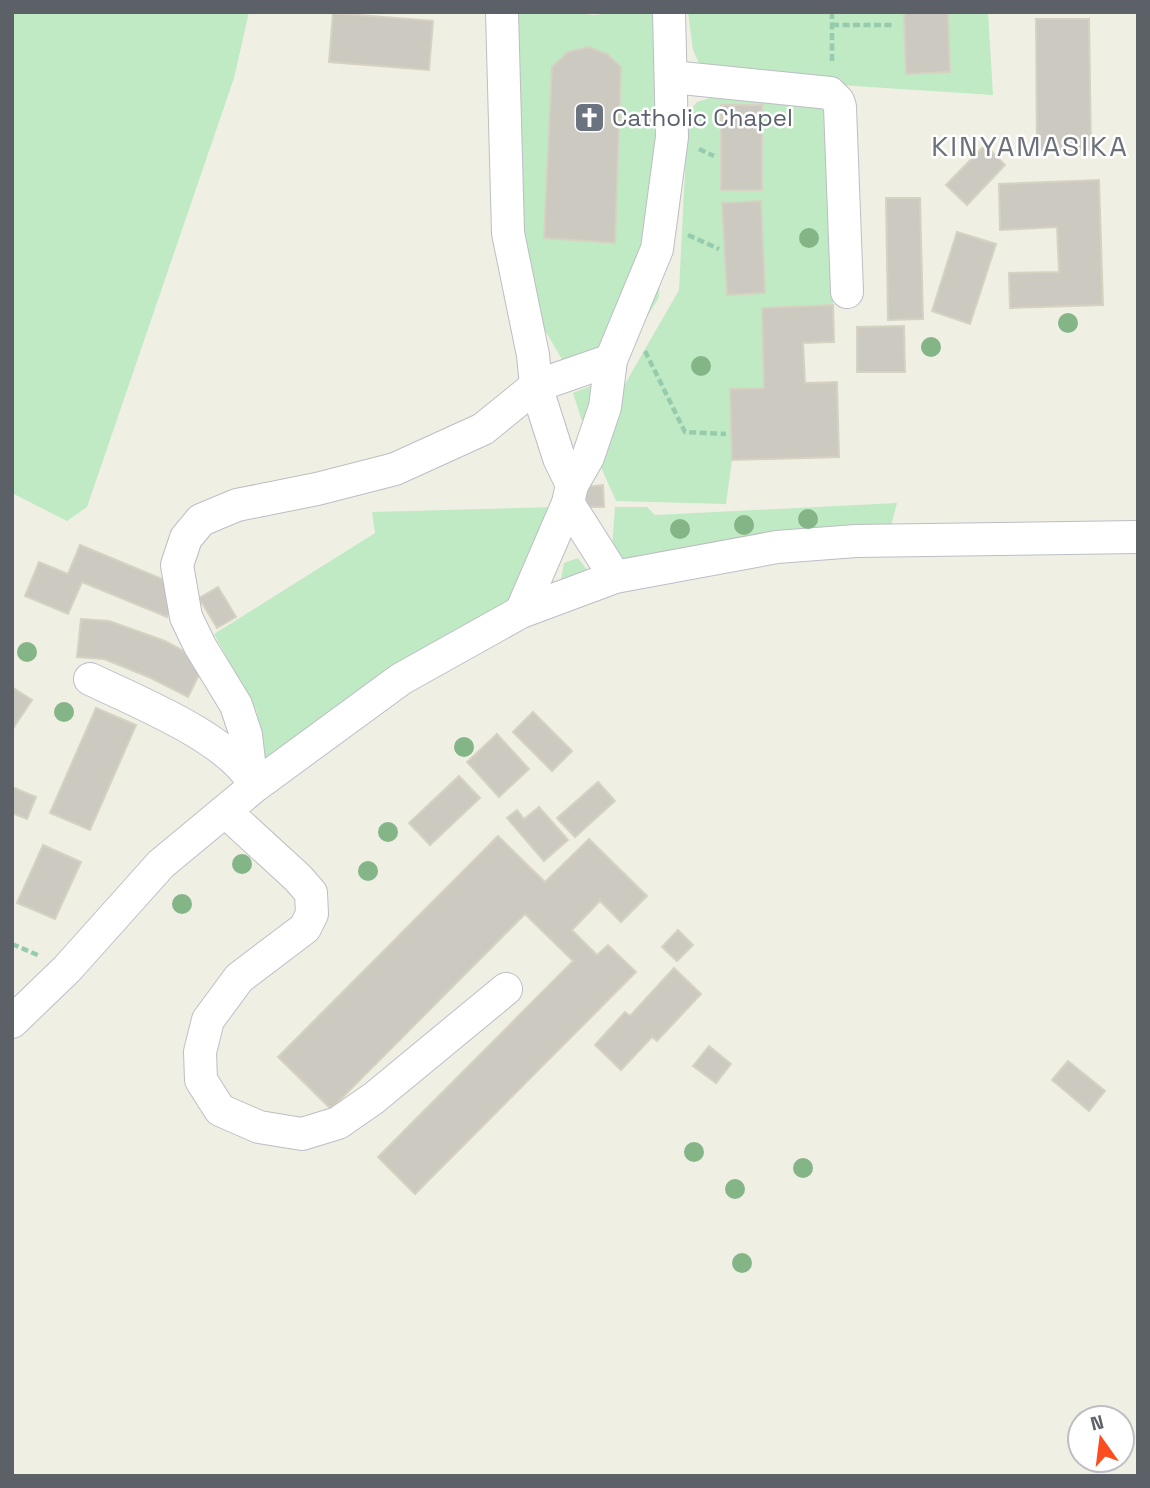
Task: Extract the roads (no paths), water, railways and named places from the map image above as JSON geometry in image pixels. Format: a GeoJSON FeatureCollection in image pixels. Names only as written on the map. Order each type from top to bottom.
{"type":"FeatureCollection","features":[{"type":"Feature","properties":{"kind":"street"},"geometry":{"type":"LineString","coordinates":[[502,12],[508,233],[533,355],[536,386],[570,494],[615,577]]}},
{"type":"Feature","properties":{"kind":"street"},"geometry":{"type":"LineString","coordinates":[[521,612],[588,457],[605,407],[611,360],[657,249],[672,138],[669,12]]}},
{"type":"Feature","properties":{"kind":"street"},"geometry":{"type":"LineString","coordinates":[[672,77],[830,93],[838,101],[846,292]]}},
{"type":"Feature","properties":{"kind":"street"},"geometry":{"type":"LineString","coordinates":[[253,782],[246,735],[236,705],[200,646],[187,617],[177,565],[186,538],[201,520],[237,505],[317,489],[395,469],[483,429],[536,386],[611,360]]}},
{"type":"Feature","properties":{"kind":"street"},"geometry":{"type":"LineString","coordinates":[[12,1022],[67,969],[161,864],[226,812],[253,782],[401,679],[521,612],[615,577],[790,546],[856,541],[1138,537]]}},
{"type":"Feature","properties":{"kind":"street"},"geometry":{"type":"LineString","coordinates":[[90,679],[209,739],[253,782]]}},
{"type":"Feature","properties":{"kind":"street"},"geometry":{"type":"LineString","coordinates":[[226,812],[311,893],[312,914],[305,928],[239,978],[208,1020],[200,1052],[201,1080],[220,1110],[259,1127],[302,1134],[338,1123],[373,1098],[506,989]]}},
{"type":"Feature","properties":{"kind":"place","name":"Catholic Chapel"},"geometry":{"type":"Point","coordinates":[589,118]}},
{"type":"Feature","properties":{"kind":"district","name":"KINYAMASIKA"},"geometry":{"type":"Point","coordinates":[1030,146]}}]}
